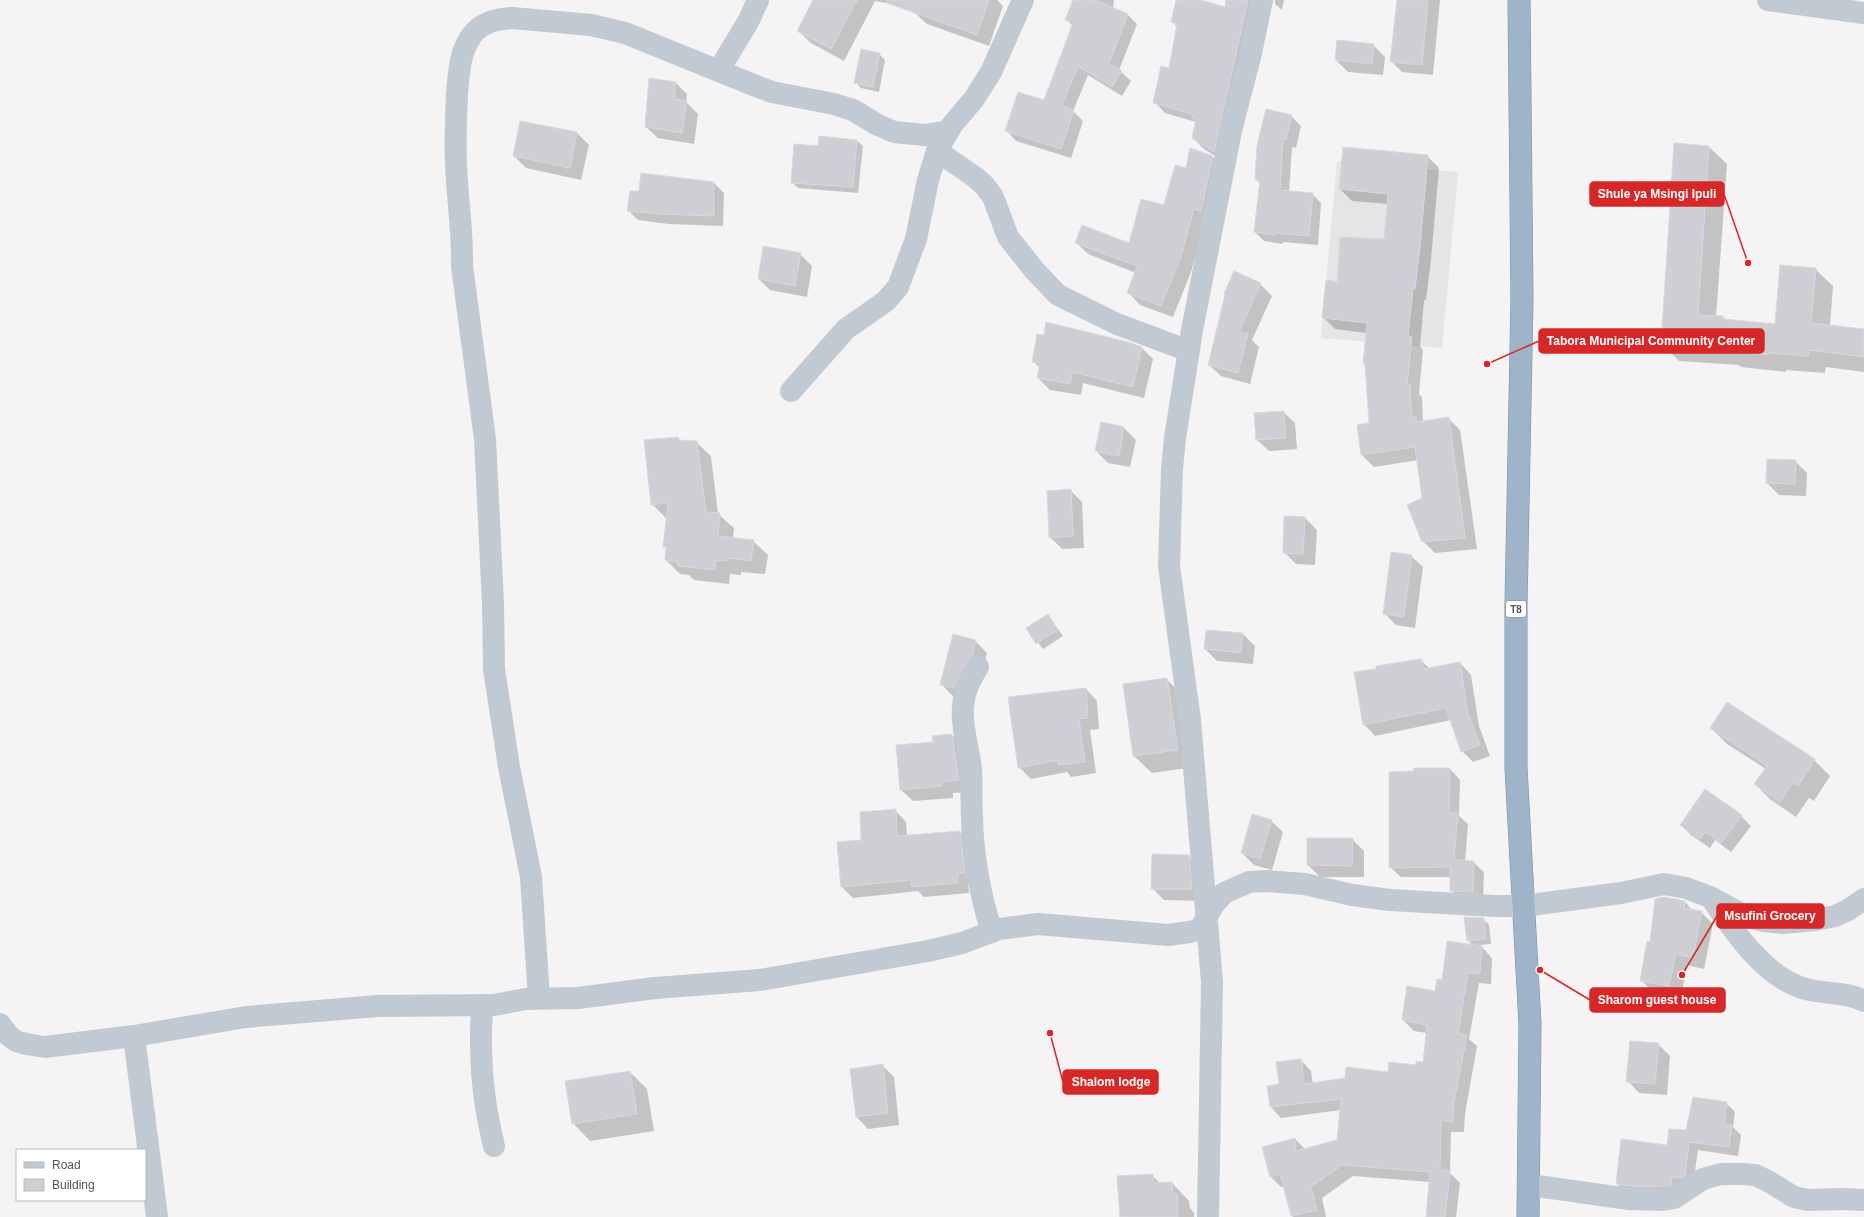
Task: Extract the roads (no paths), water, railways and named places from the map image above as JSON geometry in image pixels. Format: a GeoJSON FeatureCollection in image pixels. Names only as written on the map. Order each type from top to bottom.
{"type":"FeatureCollection","features":[{"type":"Feature","properties":{"kind":"highway","name":"T8"},"geometry":{"type":"LineString","coordinates":[[1519,0],[1522,299],[1516,597],[1516,768],[1530,1024],[1530,1184],[1528,1217]]}},
{"type":"Feature","properties":{"kind":"street"},"geometry":{"type":"LineString","coordinates":[[719,70],[749,20],[758,0]]}},
{"type":"Feature","properties":{"kind":"street"},"geometry":{"type":"LineString","coordinates":[[791,391],[846,329],[886,301],[898,287],[916,239],[928,180],[937,151],[948,131],[974,99],[991,72],[1022,0]]}},
{"type":"Feature","properties":{"kind":"street"},"geometry":{"type":"LineString","coordinates":[[1208,1217],[1212,982],[1190,720],[1169,566],[1175,438],[1189,352],[1231,131],[1251,53],[1262,0]]}},
{"type":"Feature","properties":{"kind":"street"},"geometry":{"type":"LineString","coordinates":[[1780,1],[1864,13]]}},
{"type":"Feature","properties":{"kind":"street"},"geometry":{"type":"LineString","coordinates":[[539,998],[531,877],[509,767],[494,669],[485,439],[462,266],[463,238],[456,163],[456,118],[461,57],[468,42],[480,27],[500,19],[512,18],[591,25],[625,32],[662,49],[772,92],[834,104],[854,110],[876,124],[894,132],[925,135],[948,131]]}},
{"type":"Feature","properties":{"kind":"street"},"geometry":{"type":"LineString","coordinates":[[937,151],[974,176],[985,186],[993,197],[1008,237],[1035,271],[1058,295],[1117,324],[1189,352]]}},
{"type":"Feature","properties":{"kind":"street"},"geometry":{"type":"LineString","coordinates":[[978,667],[967,687],[962,721],[970,757],[972,818],[978,873],[982,901],[992,932]]}},
{"type":"Feature","properties":{"kind":"street"},"geometry":{"type":"LineString","coordinates":[[0,1024],[8,1035],[16,1041],[34,1046],[45,1047],[134,1036],[262,1016],[378,1006],[482,1005],[539,998],[578,998],[790,975],[928,951],[962,943],[999,929],[1038,924],[1168,935],[1196,931],[1206,920],[1214,904],[1224,893],[1248,882],[1267,881],[1305,884],[1352,895],[1412,902],[1523,906],[1620,893],[1664,884],[1686,888],[1710,897],[1745,916],[1764,921],[1783,923],[1816,920],[1834,916],[1848,910],[1864,899]]}},
{"type":"Feature","properties":{"kind":"street"},"geometry":{"type":"LineString","coordinates":[[1710,897],[1730,926],[1745,944],[1774,972],[1788,982],[1810,990],[1849,996],[1864,1002]]}},
{"type":"Feature","properties":{"kind":"street"},"geometry":{"type":"LineString","coordinates":[[482,1005],[480,1066],[487,1120],[494,1146]]}},
{"type":"Feature","properties":{"kind":"street"},"geometry":{"type":"LineString","coordinates":[[134,1036],[157,1217]]}},
{"type":"Feature","properties":{"kind":"street"},"geometry":{"type":"LineString","coordinates":[[1530,1184],[1629,1199],[1663,1200],[1674,1198],[1703,1179],[1720,1174],[1742,1174],[1755,1175],[1768,1180],[1794,1197],[1808,1200],[1864,1200]]}},
{"type":"Feature","properties":{"kind":"place","name":"Shule ya Msingi Ipuli"},"geometry":{"type":"Point","coordinates":[1748,263]}},
{"type":"Feature","properties":{"kind":"place","name":"Tabora Municipal Community Center"},"geometry":{"type":"Point","coordinates":[1487,364]}},
{"type":"Feature","properties":{"kind":"place","name":"Sharom guest house"},"geometry":{"type":"Point","coordinates":[1540,970]}},
{"type":"Feature","properties":{"kind":"place","name":"Msufini Grocery"},"geometry":{"type":"Point","coordinates":[1682,975]}},
{"type":"Feature","properties":{"kind":"place","name":"Shalom lodge"},"geometry":{"type":"Point","coordinates":[1050,1033]}}]}
